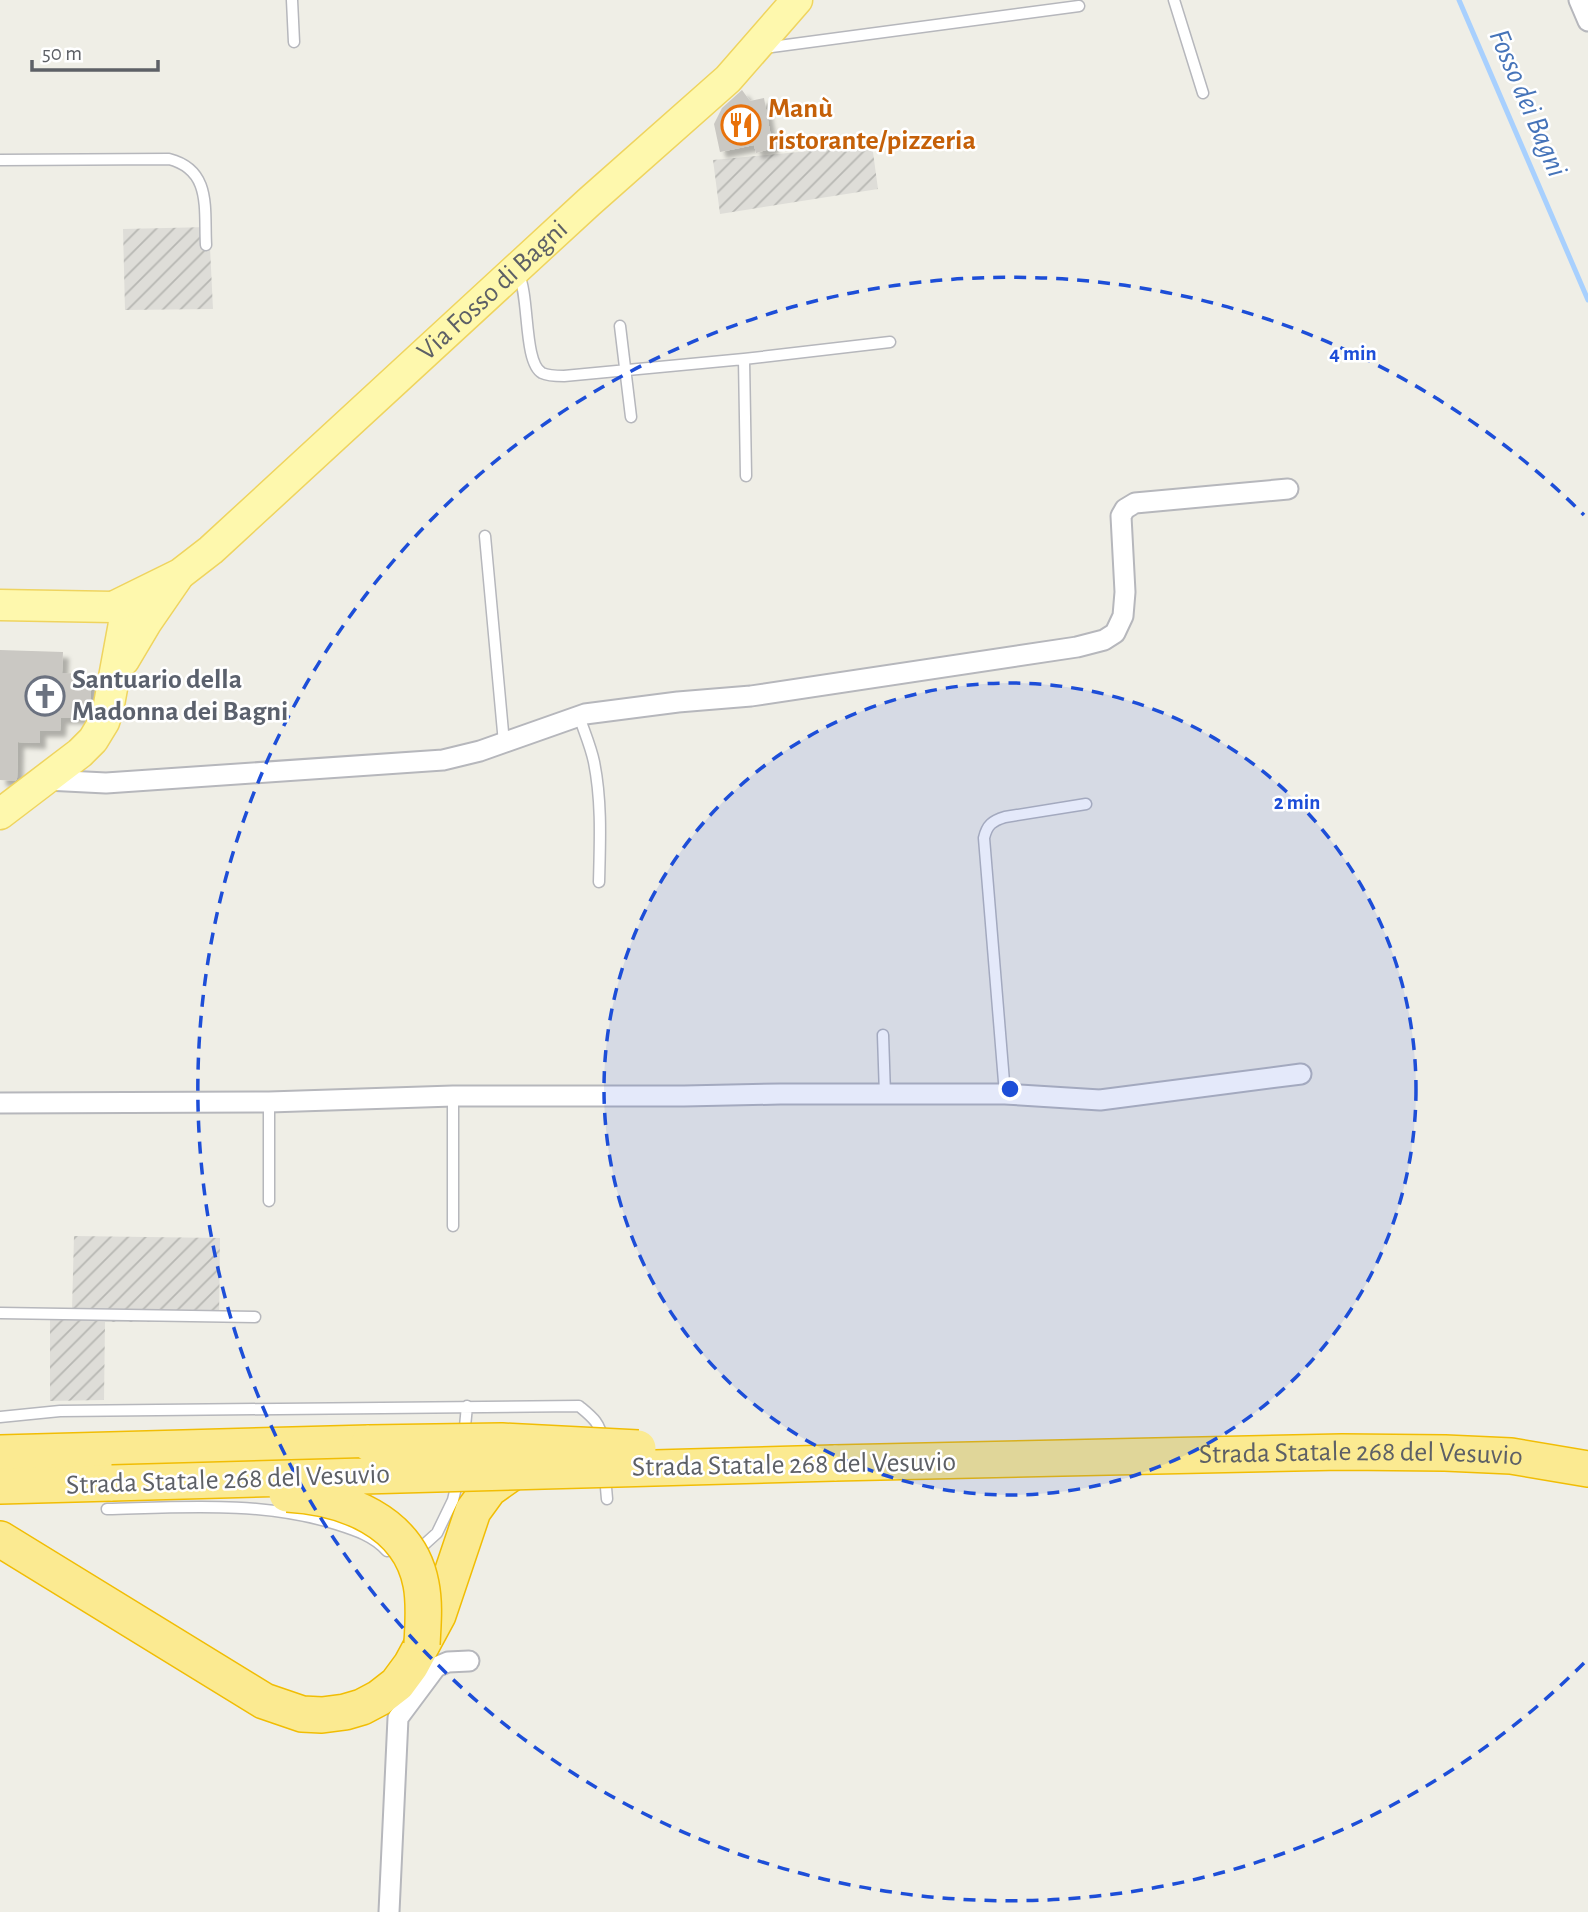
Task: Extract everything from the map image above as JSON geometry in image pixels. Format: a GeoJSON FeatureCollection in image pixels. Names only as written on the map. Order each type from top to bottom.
{"type":"FeatureCollection","features":[{"type":"Feature","properties":{"kind":"highway"},"geometry":{"type":"LineString","coordinates":[[0,1453],[436,1441],[529,1442],[768,1455],[834,1463]]}},
{"type":"Feature","properties":{"kind":"highway","name":"Strada Statale 268 del Vesuvio"},"geometry":{"type":"LineString","coordinates":[[0,1486],[110,1496],[513,1472],[1342,1451],[1511,1456],[1588,1469]]}},
{"type":"Feature","properties":{"kind":"highway"},"geometry":{"type":"LineString","coordinates":[[2,1549],[48,1569],[264,1701],[302,1714],[345,1712],[379,1698],[397,1684],[411,1665],[438,1615],[473,1511],[489,1489],[513,1472]]}},
{"type":"Feature","properties":{"kind":"highway"},"geometry":{"type":"LineString","coordinates":[[110,1496],[178,1491],[301,1494],[349,1506],[372,1516],[388,1527],[415,1561],[424,1607],[422,1644]]}},
{"type":"Feature","properties":{"kind":"main road","name":"Via Fosso di Bagni"},"geometry":{"type":"LineString","coordinates":[[113,607],[180,574],[211,550],[728,79],[797,0]]}},
{"type":"Feature","properties":{"kind":"main road","name":"Via Fosso di Bagni"},"geometry":{"type":"LineString","coordinates":[[113,678],[180,574]]}},
{"type":"Feature","properties":{"kind":"main road"},"geometry":{"type":"LineString","coordinates":[[0,605],[113,607],[123,616],[124,624],[104,722],[93,740],[80,754],[0,814]]}},
{"type":"Feature","properties":{"kind":"street"},"geometry":{"type":"LineString","coordinates":[[1579,0],[1588,21]]}},
{"type":"Feature","properties":{"kind":"street"},"geometry":{"type":"LineString","coordinates":[[46,780],[106,783],[443,760],[480,751],[579,716],[678,702],[751,696],[1077,647],[1104,640],[1115,633],[1123,616],[1125,592],[1121,516],[1125,509],[1135,503],[1288,489]]}},
{"type":"Feature","properties":{"kind":"street"},"geometry":{"type":"LineString","coordinates":[[0,1103],[269,1102],[453,1096],[1005,1094],[1100,1100],[1301,1074]]}},
{"type":"Feature","properties":{"kind":"street"},"geometry":{"type":"LineString","coordinates":[[389,1912],[398,1718],[436,1667],[448,1662],[469,1661]]}},
{"type":"Feature","properties":{"kind":"lane"},"geometry":{"type":"LineString","coordinates":[[292,0],[294,42]]}},
{"type":"Feature","properties":{"kind":"lane"},"geometry":{"type":"LineString","coordinates":[[1174,0],[1203,93]]}},
{"type":"Feature","properties":{"kind":"lane"},"geometry":{"type":"LineString","coordinates":[[756,49],[1079,6]]}},
{"type":"Feature","properties":{"kind":"lane"},"geometry":{"type":"LineString","coordinates":[[0,160],[169,159],[183,163],[199,178],[203,193],[205,245]]}},
{"type":"Feature","properties":{"kind":"lane"},"geometry":{"type":"LineString","coordinates":[[516,270],[523,289],[531,354],[535,366],[543,373],[564,376],[890,342]]}},
{"type":"Feature","properties":{"kind":"lane"},"geometry":{"type":"LineString","coordinates":[[620,326],[631,417]]}},
{"type":"Feature","properties":{"kind":"lane"},"geometry":{"type":"LineString","coordinates":[[744,359],[746,476]]}},
{"type":"Feature","properties":{"kind":"lane"},"geometry":{"type":"LineString","coordinates":[[485,536],[504,743]]}},
{"type":"Feature","properties":{"kind":"lane"},"geometry":{"type":"LineString","coordinates":[[579,716],[591,750],[598,788],[599,882]]}},
{"type":"Feature","properties":{"kind":"lane"},"geometry":{"type":"LineString","coordinates":[[1005,1094],[984,838],[986,827],[1005,817],[1086,804]]}},
{"type":"Feature","properties":{"kind":"lane"},"geometry":{"type":"LineString","coordinates":[[883,1035],[885,1095]]}},
{"type":"Feature","properties":{"kind":"lane"},"geometry":{"type":"LineString","coordinates":[[453,1096],[453,1226]]}},
{"type":"Feature","properties":{"kind":"lane"},"geometry":{"type":"LineString","coordinates":[[269,1102],[269,1201]]}},
{"type":"Feature","properties":{"kind":"lane"},"geometry":{"type":"LineString","coordinates":[[0,1313],[254,1317]]}},
{"type":"Feature","properties":{"kind":"lane"},"geometry":{"type":"LineString","coordinates":[[463,1447],[467,1406]]}},
{"type":"Feature","properties":{"kind":"lane"},"geometry":{"type":"LineString","coordinates":[[0,1417],[60,1411],[579,1406],[594,1418],[601,1430],[607,1499]]}},
{"type":"Feature","properties":{"kind":"lane"},"geometry":{"type":"LineString","coordinates":[[110,1496],[279,1511],[315,1517],[360,1531],[400,1561],[437,1533],[453,1500],[461,1461]]}},
{"type":"Feature","properties":{"kind":"shaded area"},"geometry":{"type":"Polygon","coordinates":[[[872,145],[878,189],[720,214],[713,160],[872,145]]]}},
{"type":"Feature","properties":{"kind":"shaded area"},"geometry":{"type":"Polygon","coordinates":[[[209,227],[213,309],[125,310],[123,229],[209,227]]]}},
{"type":"Feature","properties":{"kind":"shaded area"},"geometry":{"type":"Polygon","coordinates":[[[74,1236],[220,1238],[219,1322],[105,1322],[104,1400],[50,1401],[50,1310],[72,1310],[74,1236]]]}},
{"type":"Feature","properties":{"kind":"building"},"geometry":{"type":"Polygon","coordinates":[[[742,90],[750,101],[764,98],[773,148],[756,153],[754,145],[720,152],[714,124],[722,108],[742,90]]]}},
{"type":"Feature","properties":{"kind":"building","name":"Santuario della Madonna dei Bagni"},"geometry":{"type":"Polygon","coordinates":[[[0,650],[63,652],[62,673],[91,674],[90,708],[86,718],[61,718],[60,731],[40,731],[40,743],[18,742],[15,781],[0,780],[0,650]]]}},
{"type":"Feature","properties":{"kind":"waterway","name":"Fosso dei Bagni"},"geometry":{"type":"LineString","coordinates":[[1459,0],[1588,300]]}},
{"type":"Feature","properties":{"kind":"place","name":"Manù ristorante/pizzeria"},"geometry":{"type":"Point","coordinates":[741,125]}},
{"type":"Feature","properties":{"kind":"place","name":"Santuario della Madonna dei Bagni"},"geometry":{"type":"Point","coordinates":[45,696]}}]}
